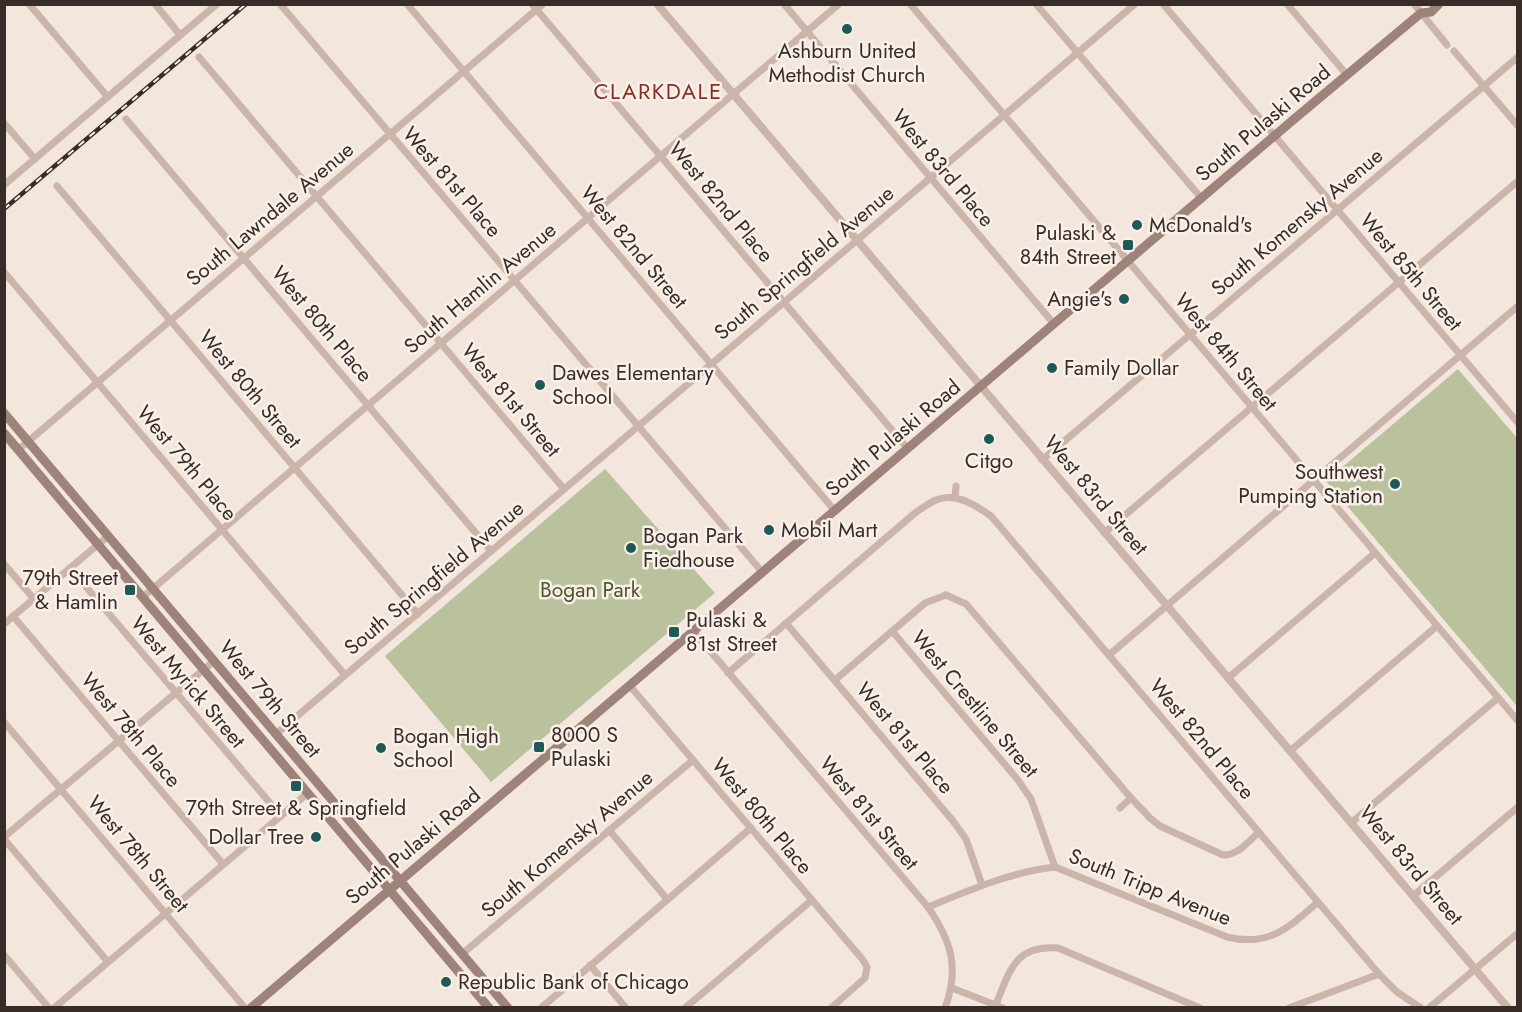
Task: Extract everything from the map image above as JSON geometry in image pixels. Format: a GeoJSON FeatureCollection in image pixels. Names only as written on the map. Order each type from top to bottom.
{"type":"FeatureCollection","features":[{"type":"Feature","properties":{"kind":"main road","name":"South Pulaski Road"},"geometry":{"type":"LineString","coordinates":[[251,1008],[1422,9],[1431,12],[1439,4]]}},
{"type":"Feature","properties":{"kind":"main road","name":"West 79th Street"},"geometry":{"type":"LineString","coordinates":[[4,413],[505,1007]]}},
{"type":"Feature","properties":{"kind":"main road","name":"West 79th Street"},"geometry":{"type":"LineString","coordinates":[[4,433],[489,1008]]}},
{"type":"Feature","properties":{"kind":"street"},"geometry":{"type":"LineString","coordinates":[[29,4],[107,96]]}},
{"type":"Feature","properties":{"kind":"street"},"geometry":{"type":"LineString","coordinates":[[154,4],[180,35]]}},
{"type":"Feature","properties":{"kind":"street"},"geometry":{"type":"LineString","coordinates":[[4,184],[217,4]]}},
{"type":"Feature","properties":{"kind":"street","name":"West 81st Place"},"geometry":{"type":"LineString","coordinates":[[280,4],[763,573]]}},
{"type":"Feature","properties":{"kind":"street","name":"West 82nd Street"},"geometry":{"type":"LineString","coordinates":[[407,4],[835,511]]}},
{"type":"Feature","properties":{"kind":"street","name":"South Lawndale Avenue"},"geometry":{"type":"LineString","coordinates":[[18,450],[464,72],[534,7],[543,4]]}},
{"type":"Feature","properties":{"kind":"street","name":"West 83rd Street"},"geometry":{"type":"LineString","coordinates":[[657,4],[1508,1008]]}},
{"type":"Feature","properties":{"kind":"street","name":"West 83rd Place"},"geometry":{"type":"LineString","coordinates":[[784,4],[1054,324]]}},
{"type":"Feature","properties":{"kind":"street","name":"South Hamlin Avenue"},"geometry":{"type":"LineString","coordinates":[[143,597],[839,4]]}},
{"type":"Feature","properties":{"kind":"street","name":"West 84th Street"},"geometry":{"type":"LineString","coordinates":[[910,4],[1518,721]]}},
{"type":"Feature","properties":{"kind":"street"},"geometry":{"type":"LineString","coordinates":[[1036,4],[1202,199]]}},
{"type":"Feature","properties":{"kind":"street","name":"South Springfield Avenue"},"geometry":{"type":"LineString","coordinates":[[276,734],[1135,4]]}},
{"type":"Feature","properties":{"kind":"street","name":"West 85th Street"},"geometry":{"type":"LineString","coordinates":[[1163,4],[1518,423]]}},
{"type":"Feature","properties":{"kind":"street"},"geometry":{"type":"LineString","coordinates":[[1287,4],[1347,75]]}},
{"type":"Feature","properties":{"kind":"street"},"geometry":{"type":"LineString","coordinates":[[1414,4],[1422,9],[1451,48],[1518,126]]}},
{"type":"Feature","properties":{"kind":"street","name":"West 82nd Place"},"geometry":{"type":"LineString","coordinates":[[534,7],[908,449]]}},
{"type":"Feature","properties":{"kind":"street","name":"West 81st Street"},"geometry":{"type":"LineString","coordinates":[[200,57],[564,489]]}},
{"type":"Feature","properties":{"kind":"street","name":"South Komensky Avenue"},"geometry":{"type":"LineString","coordinates":[[1042,460],[1518,57]]}},
{"type":"Feature","properties":{"kind":"street","name":"West 80th Place"},"geometry":{"type":"LineString","coordinates":[[126,120],[491,551]]}},
{"type":"Feature","properties":{"kind":"street"},"geometry":{"type":"LineString","coordinates":[[4,123],[35,159]]}},
{"type":"Feature","properties":{"kind":"street"},"geometry":{"type":"LineString","coordinates":[[1104,533],[1518,181]]}},
{"type":"Feature","properties":{"kind":"street","name":"West 80th Street"},"geometry":{"type":"LineString","coordinates":[[57,186],[418,614]]}},
{"type":"Feature","properties":{"kind":"street","name":"West 79th Place"},"geometry":{"type":"LineString","coordinates":[[4,272],[345,675]]}},
{"type":"Feature","properties":{"kind":"street"},"geometry":{"type":"LineString","coordinates":[[1109,654],[1518,306]]}},
{"type":"Feature","properties":{"kind":"street"},"geometry":{"type":"LineString","coordinates":[[728,673],[915,513],[937,499],[955,497],[956,486]]}},
{"type":"Feature","properties":{"kind":"street","name":"West 82nd Place"},"geometry":{"type":"LineString","coordinates":[[955,497],[975,505],[991,516],[1379,974],[1397,992],[1420,1008]]}},
{"type":"Feature","properties":{"kind":"street"},"geometry":{"type":"LineString","coordinates":[[4,624],[108,536]]}},
{"type":"Feature","properties":{"kind":"street"},"geometry":{"type":"LineString","coordinates":[[1228,678],[1375,553]]}},
{"type":"Feature","properties":{"kind":"street"},"geometry":{"type":"LineString","coordinates":[[4,564],[34,599]]}},
{"type":"Feature","properties":{"kind":"street","name":"West Myrick Street"},"geometry":{"type":"LineString","coordinates":[[70,568],[281,816]]}},
{"type":"Feature","properties":{"kind":"street"},"geometry":{"type":"LineString","coordinates":[[835,680],[925,603],[947,592],[966,604],[1131,798],[1160,826],[1223,855],[1230,855],[1238,851],[1259,832]]}},
{"type":"Feature","properties":{"kind":"street","name":"West 78th Place"},"geometry":{"type":"LineString","coordinates":[[13,616],[223,864]]}},
{"type":"Feature","properties":{"kind":"street","name":"West 81st Place"},"geometry":{"type":"LineString","coordinates":[[786,623],[966,839],[982,885]]}},
{"type":"Feature","properties":{"kind":"street"},"geometry":{"type":"LineString","coordinates":[[1290,751],[1437,626]]}},
{"type":"Feature","properties":{"kind":"street","name":"West Crestline Street"},"geometry":{"type":"LineString","coordinates":[[892,631],[1018,780],[1031,799],[1055,867]]}},
{"type":"Feature","properties":{"kind":"street","name":"West 81st Street"},"geometry":{"type":"LineString","coordinates":[[694,632],[928,907],[949,944],[952,988]]}},
{"type":"Feature","properties":{"kind":"street"},"geometry":{"type":"LineString","coordinates":[[108,962],[4,838],[214,661]]}},
{"type":"Feature","properties":{"kind":"street","name":"West 80th Place"},"geometry":{"type":"LineString","coordinates":[[630,686],[863,960],[867,967],[865,978],[831,1008]]}},
{"type":"Feature","properties":{"kind":"street"},"geometry":{"type":"LineString","coordinates":[[1351,823],[1498,698]]}},
{"type":"Feature","properties":{"kind":"street","name":"West 78th Street"},"geometry":{"type":"LineString","coordinates":[[4,722],[245,1008]]}},
{"type":"Feature","properties":{"kind":"street","name":"South Komensky Avenue"},"geometry":{"type":"LineString","coordinates":[[462,954],[693,760]]}},
{"type":"Feature","properties":{"kind":"street"},"geometry":{"type":"LineString","coordinates":[[54,1008],[308,793]]}},
{"type":"Feature","properties":{"kind":"street"},"geometry":{"type":"LineString","coordinates":[[1120,808],[1131,798]]}},
{"type":"Feature","properties":{"kind":"street"},"geometry":{"type":"LineString","coordinates":[[1413,896],[1518,807]]}},
{"type":"Feature","properties":{"kind":"street"},"geometry":{"type":"LineString","coordinates":[[541,1008],[751,828]]}},
{"type":"Feature","properties":{"kind":"street"},"geometry":{"type":"LineString","coordinates":[[609,830],[667,899]]}},
{"type":"Feature","properties":{"kind":"street","name":"South Tripp Avenue"},"geometry":{"type":"LineString","coordinates":[[928,907],[982,885],[1028,870],[1055,867],[1227,937],[1245,941],[1267,937],[1291,925],[1318,902]]}},
{"type":"Feature","properties":{"kind":"street"},"geometry":{"type":"LineString","coordinates":[[685,1008],[812,900]]}},
{"type":"Feature","properties":{"kind":"street"},"geometry":{"type":"LineString","coordinates":[[1429,1008],[1518,933]]}},
{"type":"Feature","properties":{"kind":"street"},"geometry":{"type":"LineString","coordinates":[[945,1008],[952,988],[999,1006],[1012,966],[1025,952],[1040,946],[1058,948],[1200,1008]]}},
{"type":"Feature","properties":{"kind":"street"},"geometry":{"type":"LineString","coordinates":[[4,955],[49,1008]]}},
{"type":"Feature","properties":{"kind":"street"},"geometry":{"type":"LineString","coordinates":[[590,965],[626,1008]]}},
{"type":"Feature","properties":{"kind":"street"},"geometry":{"type":"LineString","coordinates":[[1289,1008],[1379,974]]}},
{"type":"Feature","properties":{"kind":"green space"},"geometry":{"type":"Polygon","coordinates":[[[1458,369],[1517,438],[1517,706],[1326,481],[1458,369]]]}},
{"type":"Feature","properties":{"kind":"green space","name":"Bogan Park"},"geometry":{"type":"Polygon","coordinates":[[[605,469],[715,593],[491,782],[385,656],[605,469]]]}},
{"type":"Feature","properties":{"kind":"railway"},"geometry":{"type":"LineString","coordinates":[[4,209],[246,4]]}},
{"type":"Feature","properties":{"kind":"place","name":"Ashburn United Methodist Church"},"geometry":{"type":"Point","coordinates":[847,29]}},
{"type":"Feature","properties":{"kind":"place","name":"McDonald's"},"geometry":{"type":"Point","coordinates":[1137,225]}},
{"type":"Feature","properties":{"kind":"place","name":"Pulaski & 84th Street"},"geometry":{"type":"Point","coordinates":[1128,245]}},
{"type":"Feature","properties":{"kind":"place","name":"Angie's"},"geometry":{"type":"Point","coordinates":[1124,299]}},
{"type":"Feature","properties":{"kind":"place","name":"Family Dollar"},"geometry":{"type":"Point","coordinates":[1052,368]}},
{"type":"Feature","properties":{"kind":"place","name":"Dawes Elementary School"},"geometry":{"type":"Point","coordinates":[540,385]}},
{"type":"Feature","properties":{"kind":"place","name":"Citgo"},"geometry":{"type":"Point","coordinates":[989,439]}},
{"type":"Feature","properties":{"kind":"place","name":"Southwest Pumping Station"},"geometry":{"type":"Point","coordinates":[1395,484]}},
{"type":"Feature","properties":{"kind":"place","name":"Mobil Mart"},"geometry":{"type":"Point","coordinates":[769,530]}},
{"type":"Feature","properties":{"kind":"place","name":"Bogan Park Fiedhouse"},"geometry":{"type":"Point","coordinates":[631,548]}},
{"type":"Feature","properties":{"kind":"place","name":"79th Street & Hamlin"},"geometry":{"type":"Point","coordinates":[130,590]}},
{"type":"Feature","properties":{"kind":"place","name":"Pulaski & 81st Street"},"geometry":{"type":"Point","coordinates":[674,632]}},
{"type":"Feature","properties":{"kind":"place","name":"8000 S Pulaski"},"geometry":{"type":"Point","coordinates":[539,747]}},
{"type":"Feature","properties":{"kind":"place","name":"Bogan High School"},"geometry":{"type":"Point","coordinates":[381,748]}},
{"type":"Feature","properties":{"kind":"place","name":"79th Street & Springfield"},"geometry":{"type":"Point","coordinates":[296,786]}},
{"type":"Feature","properties":{"kind":"place","name":"Dollar Tree"},"geometry":{"type":"Point","coordinates":[316,837]}},
{"type":"Feature","properties":{"kind":"place","name":"Republic Bank of Chicago"},"geometry":{"type":"Point","coordinates":[446,982]}},
{"type":"Feature","properties":{"kind":"district","name":"CLARKDALE"},"geometry":{"type":"Point","coordinates":[658,91]}}]}
